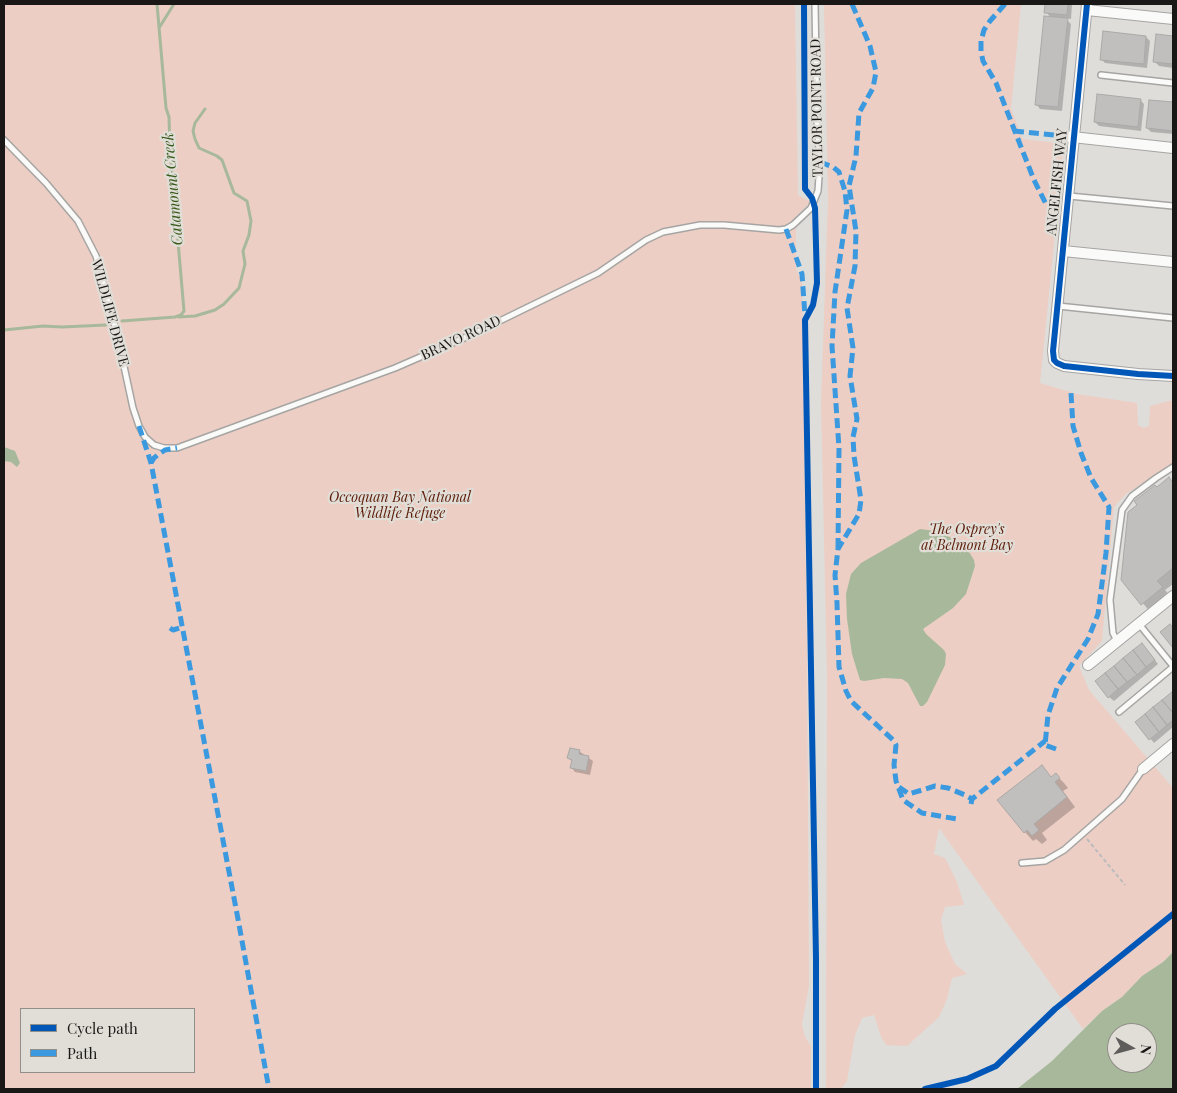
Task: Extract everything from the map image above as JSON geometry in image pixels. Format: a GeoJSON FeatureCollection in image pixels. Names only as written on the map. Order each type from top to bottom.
{"type":"FeatureCollection","features":[{"type":"Feature","properties":{"kind":"street"},"geometry":{"type":"LineString","coordinates":[[1087,7],[1173,19]]}},
{"type":"Feature","properties":{"kind":"street","name":"ANGELFISH WAY"},"geometry":{"type":"LineString","coordinates":[[1087,7],[1058,306],[1054,351],[1055,362],[1064,366],[1173,376]]}},
{"type":"Feature","properties":{"kind":"street"},"geometry":{"type":"LineString","coordinates":[[1063,136],[1173,148]]}},
{"type":"Feature","properties":{"kind":"street"},"geometry":{"type":"LineString","coordinates":[[1063,251],[1173,262]]}},
{"type":"Feature","properties":{"kind":"street"},"geometry":{"type":"LineString","coordinates":[[1088,665],[1173,596]]}},
{"type":"Feature","properties":{"kind":"street"},"geometry":{"type":"LineString","coordinates":[[1142,769],[1173,744]]}},
{"type":"Feature","properties":{"kind":"lane","name":"TAYLOR POINT ROAD"},"geometry":{"type":"LineString","coordinates":[[786,229],[808,212],[815,202],[818,192],[820,162],[817,123],[815,4]]}},
{"type":"Feature","properties":{"kind":"lane"},"geometry":{"type":"LineString","coordinates":[[1101,76],[1173,83]]}},
{"type":"Feature","properties":{"kind":"lane","name":"WILDLIFE DRIVE"},"geometry":{"type":"LineString","coordinates":[[4,140],[46,182],[78,221],[96,256],[117,334],[133,408],[140,426]]}},
{"type":"Feature","properties":{"kind":"lane"},"geometry":{"type":"LineString","coordinates":[[1068,196],[1173,206]]}},
{"type":"Feature","properties":{"kind":"lane","name":"BRAVO ROAD"},"geometry":{"type":"LineString","coordinates":[[140,426],[145,437],[154,445],[164,448],[177,448],[381,374],[471,335],[598,273],[646,240],[663,232],[724,224],[772,230],[786,229]]}},
{"type":"Feature","properties":{"kind":"lane"},"geometry":{"type":"LineString","coordinates":[[1058,306],[1173,318]]}},
{"type":"Feature","properties":{"kind":"lane"},"geometry":{"type":"LineString","coordinates":[[1117,641],[1113,633],[1110,600],[1122,510],[1132,496],[1173,467]]}},
{"type":"Feature","properties":{"kind":"lane"},"geometry":{"type":"LineString","coordinates":[[1119,712],[1173,667],[1139,624]]}},
{"type":"Feature","properties":{"kind":"lane"},"geometry":{"type":"LineString","coordinates":[[1022,863],[1039,862],[1052,858],[1083,834],[1122,799],[1142,769]]}},
{"type":"Feature","properties":{"kind":"path"},"geometry":{"type":"LineString","coordinates":[[1083,834],[1125,885]]}},
{"type":"Feature","properties":{"kind":"green space","name":"Occoquan Bay National Wildlife Refuge"},"geometry":{"type":"Polygon","coordinates":[[[4,4],[795,4],[798,195],[811,202],[796,216],[796,269],[802,280],[807,655],[809,986],[802,1024],[805,1037],[811,1046],[811,1089],[4,1089],[4,4]]]}},
{"type":"Feature","properties":{"kind":"green space","name":"The Osprey's at Belmont Bay"},"geometry":{"type":"Polygon","coordinates":[[[824,4],[1021,4],[1011,109],[1023,139],[1064,144],[1040,383],[1077,394],[1137,403],[1138,424],[1144,428],[1149,426],[1150,406],[1173,400],[1173,463],[1126,494],[1114,507],[1102,641],[1079,666],[1089,690],[1173,788],[1173,952],[1163,962],[1142,976],[1122,997],[1102,1011],[1083,1029],[939,828],[934,854],[945,858],[957,882],[964,905],[945,907],[941,920],[945,942],[955,964],[967,974],[952,978],[947,999],[939,1017],[907,1046],[886,1045],[881,1037],[874,1015],[862,1018],[855,1035],[847,1081],[841,1089],[826,1089],[827,675],[821,404],[828,200],[824,4]]]}},
{"type":"Feature","properties":{"kind":"shaded area"},"geometry":{"type":"Polygon","coordinates":[[[4,447],[15,451],[20,463],[17,467],[11,462],[4,461],[4,447]]]}},
{"type":"Feature","properties":{"kind":"shaded area"},"geometry":{"type":"Polygon","coordinates":[[[920,529],[943,532],[969,552],[975,566],[966,594],[953,608],[923,629],[946,654],[945,665],[927,702],[923,706],[920,706],[908,683],[902,679],[860,680],[852,654],[846,594],[851,574],[861,563],[920,529]]]}},
{"type":"Feature","properties":{"kind":"shaded area"},"geometry":{"type":"Polygon","coordinates":[[[1173,952],[1173,1089],[1017,1089],[1052,1061],[1102,1011],[1122,997],[1142,976],[1163,962],[1173,952]]]}},
{"type":"Feature","properties":{"kind":"building"},"geometry":{"type":"Polygon","coordinates":[[[1045,4],[1068,4],[1067,15],[1044,13],[1045,4]]]}},
{"type":"Feature","properties":{"kind":"building"},"geometry":{"type":"Polygon","coordinates":[[[1044,16],[1068,18],[1058,107],[1035,105],[1044,16]]]}},
{"type":"Feature","properties":{"kind":"building"},"geometry":{"type":"Polygon","coordinates":[[[1103,31],[1146,36],[1144,64],[1100,60],[1103,31]]]}},
{"type":"Feature","properties":{"kind":"building"},"geometry":{"type":"Polygon","coordinates":[[[1156,34],[1173,36],[1173,64],[1153,62],[1156,34]]]}},
{"type":"Feature","properties":{"kind":"building"},"geometry":{"type":"Polygon","coordinates":[[[1097,94],[1141,99],[1138,127],[1094,122],[1097,94]]]}},
{"type":"Feature","properties":{"kind":"building"},"geometry":{"type":"Polygon","coordinates":[[[1149,100],[1173,102],[1173,131],[1146,128],[1149,100]]]}},
{"type":"Feature","properties":{"kind":"building"},"geometry":{"type":"Polygon","coordinates":[[[1169,477],[1173,483],[1173,568],[1157,581],[1163,587],[1141,605],[1121,580],[1128,512],[1137,505],[1134,501],[1169,477]]]}},
{"type":"Feature","properties":{"kind":"building"},"geometry":{"type":"Polygon","coordinates":[[[1170,624],[1173,628],[1173,648],[1160,632],[1170,624]]]}},
{"type":"Feature","properties":{"kind":"building"},"geometry":{"type":"Polygon","coordinates":[[[1142,643],[1155,660],[1146,667],[1133,650],[1142,643]]]}},
{"type":"Feature","properties":{"kind":"building"},"geometry":{"type":"Polygon","coordinates":[[[1133,650],[1146,667],[1137,675],[1123,658],[1133,650]]]}},
{"type":"Feature","properties":{"kind":"building"},"geometry":{"type":"Polygon","coordinates":[[[1123,658],[1137,675],[1127,682],[1114,666],[1123,658]]]}},
{"type":"Feature","properties":{"kind":"building"},"geometry":{"type":"Polygon","coordinates":[[[1114,666],[1127,682],[1118,689],[1105,673],[1114,666]]]}},
{"type":"Feature","properties":{"kind":"building"},"geometry":{"type":"Polygon","coordinates":[[[1105,673],[1118,689],[1108,698],[1095,681],[1105,673]]]}},
{"type":"Feature","properties":{"kind":"building"},"geometry":{"type":"Polygon","coordinates":[[[1173,693],[1173,713],[1162,700],[1173,693]]]}},
{"type":"Feature","properties":{"kind":"building"},"geometry":{"type":"Polygon","coordinates":[[[1162,700],[1173,713],[1173,720],[1167,725],[1153,707],[1162,700]]]}},
{"type":"Feature","properties":{"kind":"building"},"geometry":{"type":"Polygon","coordinates":[[[1153,707],[1167,725],[1159,732],[1145,714],[1153,707]]]}},
{"type":"Feature","properties":{"kind":"building"},"geometry":{"type":"Polygon","coordinates":[[[1145,714],[1159,732],[1149,740],[1135,722],[1145,714]]]}},
{"type":"Feature","properties":{"kind":"building"},"geometry":{"type":"Polygon","coordinates":[[[570,748],[580,750],[579,754],[589,756],[586,771],[570,768],[572,760],[567,758],[570,748]]]}},
{"type":"Feature","properties":{"kind":"building"},"geometry":{"type":"Polygon","coordinates":[[[1042,765],[1051,777],[1056,773],[1060,778],[1055,782],[1067,797],[1034,824],[1039,830],[1032,836],[1027,830],[1024,833],[997,800],[1042,765]]]}},
{"type":"Feature","properties":{"kind":"waterway","name":"Catamount Creek"},"geometry":{"type":"LineString","coordinates":[[122,321],[175,317],[181,315],[184,311],[169,117],[166,108],[157,4]]}},
{"type":"Feature","properties":{"kind":"waterway"},"geometry":{"type":"LineString","coordinates":[[159,28],[174,4]]}},
{"type":"Feature","properties":{"kind":"waterway"},"geometry":{"type":"LineString","coordinates":[[179,317],[195,316],[215,310],[224,304],[239,288],[245,264],[243,251],[249,235],[251,221],[247,201],[234,193],[222,160],[199,148],[195,139],[193,131],[195,123],[205,109]]}},
{"type":"Feature","properties":{"kind":"waterway","name":"Catamount Creek"},"geometry":{"type":"LineString","coordinates":[[4,330],[43,326],[106,325]]}},
{"type":"Feature","properties":{"kind":"marked path"},"geometry":{"type":"LineString","coordinates":[[852,4],[870,46],[876,72],[873,88],[859,113],[856,156],[849,186],[856,231],[855,266],[847,308],[853,348],[850,376],[857,419],[853,437],[854,456],[861,500],[859,514],[838,549],[835,575],[839,667],[851,701],[896,745],[894,765],[896,781],[903,800],[922,813],[957,819]]}},
{"type":"Feature","properties":{"kind":"marked path"},"geometry":{"type":"LineString","coordinates":[[1005,4],[984,30],[981,52],[983,61],[996,83],[1034,180],[1046,204]]}},
{"type":"Feature","properties":{"kind":"marked path"},"geometry":{"type":"LineString","coordinates":[[1014,131],[1063,136]]}},
{"type":"Feature","properties":{"kind":"marked path"},"geometry":{"type":"LineString","coordinates":[[820,162],[833,167],[839,172],[845,191],[847,210],[835,292],[832,346],[839,448],[838,549]]}},
{"type":"Feature","properties":{"kind":"marked path"},"geometry":{"type":"LineString","coordinates":[[786,229],[802,274],[805,316]]}},
{"type":"Feature","properties":{"kind":"marked path"},"geometry":{"type":"LineString","coordinates":[[1056,749],[1045,745],[1048,715],[1057,688],[1088,639],[1098,614],[1106,553],[1109,507],[1091,478],[1081,453],[1073,426],[1071,393]]}},
{"type":"Feature","properties":{"kind":"marked path"},"geometry":{"type":"LineString","coordinates":[[139,426],[151,463],[269,1089]]}},
{"type":"Feature","properties":{"kind":"marked path"},"geometry":{"type":"LineString","coordinates":[[151,463],[154,458],[165,450],[177,448]]}},
{"type":"Feature","properties":{"kind":"marked path"},"geometry":{"type":"LineString","coordinates":[[170,628],[173,630],[183,627]]}},
{"type":"Feature","properties":{"kind":"marked path"},"geometry":{"type":"LineString","coordinates":[[971,804],[972,799],[1045,741]]}},
{"type":"Feature","properties":{"kind":"marked path"},"geometry":{"type":"LineString","coordinates":[[899,787],[909,794],[935,786],[948,788],[972,799]]}},
{"type":"Feature","properties":{"kind":"cycle path"},"geometry":{"type":"LineString","coordinates":[[804,4],[805,189],[812,198],[815,208],[817,283],[813,305],[805,320],[816,959],[816,1089]]}},
{"type":"Feature","properties":{"kind":"cycle path"},"geometry":{"type":"LineString","coordinates":[[1087,4],[1053,351],[1054,360],[1064,366],[1173,376]]}},
{"type":"Feature","properties":{"kind":"cycle path"},"geometry":{"type":"LineString","coordinates":[[925,1089],[967,1079],[996,1066],[1055,1009],[1173,914]]}}]}
